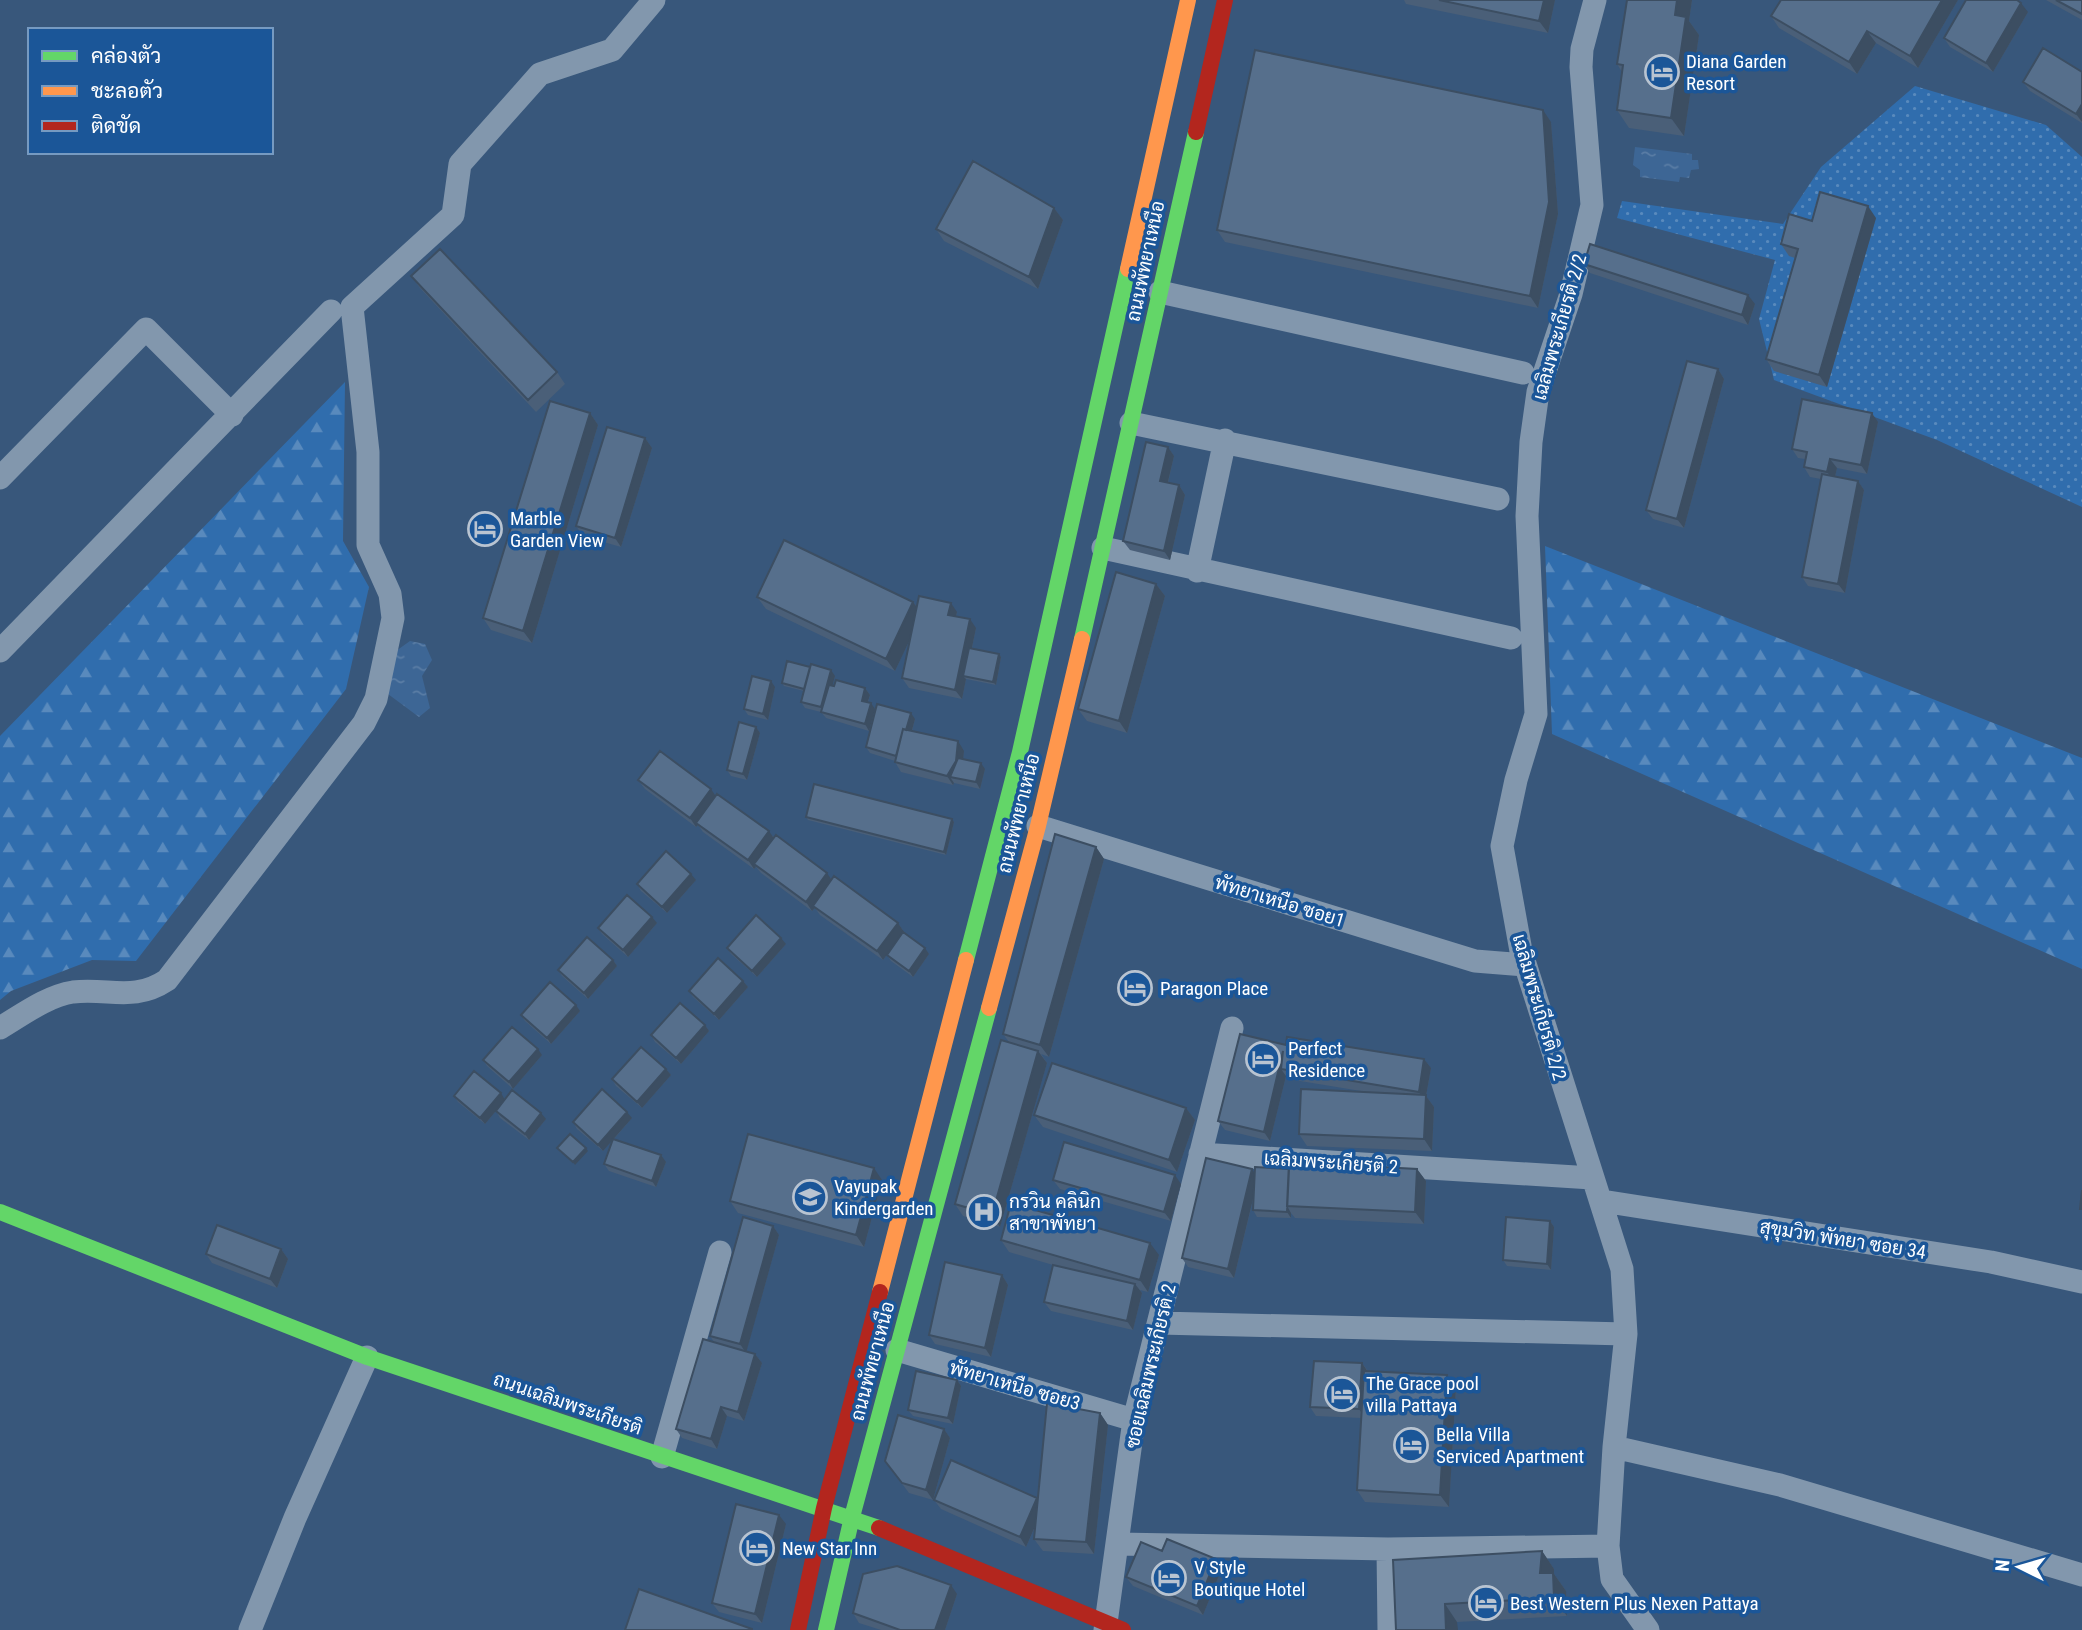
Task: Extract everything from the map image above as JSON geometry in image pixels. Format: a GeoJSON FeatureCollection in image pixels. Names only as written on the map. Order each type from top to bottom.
{"type":"FeatureCollection","features":[{"type":"Feature","properties":{"kind":"main road","name":"ถนนพัทยาเหนือ"},"geometry":{"type":"LineString","coordinates":[[798,1630],[824,1508],[1020,751],[1188,0]]}},
{"type":"Feature","properties":{"kind":"main road","name":"ถนนพัทยาเหนือ"},"geometry":{"type":"LineString","coordinates":[[826,1630],[852,1517],[1038,826],[1103,548],[1224,0]]}},
{"type":"Feature","properties":{"kind":"main road","name":"ถนนเฉลิมพระเกียรติ"},"geometry":{"type":"LineString","coordinates":[[0,1212],[242,1310],[367,1357],[663,1457],[852,1517],[1112,1628]]}},
{"type":"Feature","properties":{"kind":"street"},"geometry":{"type":"LineString","coordinates":[[0,1028],[33,1008],[69,993],[150,992],[167,981],[364,723],[376,699],[393,618],[390,594],[368,545],[368,452],[352,307],[453,215],[460,164],[540,74],[612,50],[654,0]]}},
{"type":"Feature","properties":{"kind":"street","name":"เฉลิมพระเกียรติ 2/2"},"geometry":{"type":"LineString","coordinates":[[1595,0],[1582,49],[1581,67],[1592,205],[1571,294],[1538,393],[1531,442],[1527,516],[1536,714],[1516,780],[1502,846],[1525,965],[1622,1269],[1626,1334],[1614,1447],[1608,1546],[1612,1579],[1648,1630]]}},
{"type":"Feature","properties":{"kind":"street"},"geometry":{"type":"LineString","coordinates":[[1160,292],[1523,373]]}},
{"type":"Feature","properties":{"kind":"street"},"geometry":{"type":"LineString","coordinates":[[0,651],[331,311]]}},
{"type":"Feature","properties":{"kind":"street"},"geometry":{"type":"LineString","coordinates":[[0,478],[146,329],[232,415]]}},
{"type":"Feature","properties":{"kind":"street"},"geometry":{"type":"LineString","coordinates":[[1131,423],[1225,440],[1497,499]]}},
{"type":"Feature","properties":{"kind":"street"},"geometry":{"type":"LineString","coordinates":[[1197,571],[1225,440]]}},
{"type":"Feature","properties":{"kind":"street"},"geometry":{"type":"LineString","coordinates":[[1103,548],[1197,571],[1510,638]]}},
{"type":"Feature","properties":{"kind":"street","name":"พัทยาเหนือ ซอย1"},"geometry":{"type":"LineString","coordinates":[[1038,826],[1475,961],[1525,965]]}},
{"type":"Feature","properties":{"kind":"street"},"geometry":{"type":"LineString","coordinates":[[1200,1154],[1232,1028]]}},
{"type":"Feature","properties":{"kind":"street","name":"เฉลิมพระเกียรติ 2"},"geometry":{"type":"LineString","coordinates":[[1200,1154],[1592,1178]]}},
{"type":"Feature","properties":{"kind":"street","name":"ซอยเฉลิมพระเกียรติ 2"},"geometry":{"type":"LineString","coordinates":[[1112,1628],[1118,1544],[1134,1420],[1200,1154]]}},
{"type":"Feature","properties":{"kind":"street","name":"สุขุมวิท พัทยา ซอย 34"},"geometry":{"type":"LineString","coordinates":[[1602,1201],[1991,1262],[2082,1282]]}},
{"type":"Feature","properties":{"kind":"street"},"geometry":{"type":"LineString","coordinates":[[663,1457],[720,1252]]}},
{"type":"Feature","properties":{"kind":"street"},"geometry":{"type":"LineString","coordinates":[[1159,1323],[1626,1334]]}},
{"type":"Feature","properties":{"kind":"street","name":"พัทยาเหนือ ซอย3"},"geometry":{"type":"LineString","coordinates":[[897,1350],[1134,1420]]}},
{"type":"Feature","properties":{"kind":"street"},"geometry":{"type":"LineString","coordinates":[[250,1630],[295,1518],[367,1357]]}},
{"type":"Feature","properties":{"kind":"street"},"geometry":{"type":"LineString","coordinates":[[1614,1447],[1780,1485],[2082,1576]]}},
{"type":"Feature","properties":{"kind":"street"},"geometry":{"type":"LineString","coordinates":[[1118,1544],[1388,1549],[1608,1546]]}},
{"type":"Feature","properties":{"kind":"street"},"geometry":{"type":"LineString","coordinates":[[1388,1549],[1389,1630]]}},
{"type":"Feature","properties":{"kind":"green space"},"geometry":{"type":"Polygon","coordinates":[[[1915,86],[2046,125],[2082,157],[2082,507],[1937,440],[1774,380],[1759,319],[1775,260],[1617,218],[1622,201],[1783,224],[1821,167],[1915,86]]]}},
{"type":"Feature","properties":{"kind":"green space"},"geometry":{"type":"Polygon","coordinates":[[[345,382],[343,541],[369,587],[346,689],[136,961],[92,960],[11,991],[0,1000],[0,736],[345,382]]]}},
{"type":"Feature","properties":{"kind":"green space"},"geometry":{"type":"Polygon","coordinates":[[[1545,546],[2082,758],[2082,969],[1552,734],[1545,546]]]}},
{"type":"Feature","properties":{"kind":"water"},"geometry":{"type":"Polygon","coordinates":[[[1635,147],[1692,154],[1692,160],[1698,160],[1699,169],[1691,170],[1689,178],[1680,177],[1679,182],[1640,177],[1640,170],[1633,165],[1635,147]]]}},
{"type":"Feature","properties":{"kind":"water"},"geometry":{"type":"Polygon","coordinates":[[[410,641],[425,644],[432,660],[422,676],[430,708],[419,717],[388,694],[396,651],[410,641]]]}},
{"type":"Feature","properties":{"kind":"building"},"geometry":{"type":"Polygon","coordinates":[[[1439,0],[1544,0],[1539,21],[1439,0]]]}},
{"type":"Feature","properties":{"kind":"building"},"geometry":{"type":"Polygon","coordinates":[[[1627,0],[1677,0],[1675,15],[1686,17],[1671,118],[1617,110],[1623,65],[1617,64],[1627,0]]]}},
{"type":"Feature","properties":{"kind":"building"},"geometry":{"type":"Polygon","coordinates":[[[1781,0],[1942,0],[1910,56],[1867,31],[1849,62],[1771,16],[1781,0]]]}},
{"type":"Feature","properties":{"kind":"building"},"geometry":{"type":"Polygon","coordinates":[[[1966,0],[2017,0],[2021,3],[1986,63],[1944,38],[1966,0]]]}},
{"type":"Feature","properties":{"kind":"building"},"geometry":{"type":"Polygon","coordinates":[[[2056,0],[2082,0],[2082,14],[2056,0]]]}},
{"type":"Feature","properties":{"kind":"building"},"geometry":{"type":"Polygon","coordinates":[[[2043,48],[2082,72],[2082,104],[2076,114],[2023,82],[2043,48]]]}},
{"type":"Feature","properties":{"kind":"building"},"geometry":{"type":"Polygon","coordinates":[[[1255,50],[1543,110],[1549,202],[1530,296],[1217,230],[1255,50]]]}},
{"type":"Feature","properties":{"kind":"building"},"geometry":{"type":"Polygon","coordinates":[[[973,161],[1054,208],[1029,277],[936,229],[973,161]]]}},
{"type":"Feature","properties":{"kind":"building"},"geometry":{"type":"Polygon","coordinates":[[[1820,192],[1868,206],[1819,375],[1766,359],[1798,249],[1781,244],[1789,214],[1812,221],[1820,192]]]}},
{"type":"Feature","properties":{"kind":"building"},"geometry":{"type":"Polygon","coordinates":[[[1590,244],[1748,295],[1742,315],[1584,264],[1590,244]]]}},
{"type":"Feature","properties":{"kind":"building"},"geometry":{"type":"Polygon","coordinates":[[[440,249],[557,372],[528,400],[411,276],[440,249]]]}},
{"type":"Feature","properties":{"kind":"building"},"geometry":{"type":"Polygon","coordinates":[[[1687,361],[1718,369],[1677,519],[1646,510],[1687,361]]]}},
{"type":"Feature","properties":{"kind":"building"},"geometry":{"type":"Polygon","coordinates":[[[1802,399],[1872,413],[1861,465],[1830,459],[1827,472],[1804,467],[1807,452],[1792,449],[1802,399]]]}},
{"type":"Feature","properties":{"kind":"building"},"geometry":{"type":"Polygon","coordinates":[[[550,401],[590,413],[523,631],[483,618],[550,401]]]}},
{"type":"Feature","properties":{"kind":"building"},"geometry":{"type":"Polygon","coordinates":[[[607,427],[645,438],[615,538],[576,526],[607,427]]]}},
{"type":"Feature","properties":{"kind":"building"},"geometry":{"type":"Polygon","coordinates":[[[1146,442],[1168,447],[1160,481],[1179,485],[1164,551],[1123,541],[1146,442]]]}},
{"type":"Feature","properties":{"kind":"building"},"geometry":{"type":"Polygon","coordinates":[[[1822,474],[1858,481],[1838,584],[1802,577],[1822,474]]]}},
{"type":"Feature","properties":{"kind":"building"},"geometry":{"type":"Polygon","coordinates":[[[784,540],[913,602],[886,659],[757,597],[784,540]]]}},
{"type":"Feature","properties":{"kind":"building"},"geometry":{"type":"Polygon","coordinates":[[[1116,572],[1156,584],[1119,721],[1078,709],[1116,572]]]}},
{"type":"Feature","properties":{"kind":"building"},"geometry":{"type":"Polygon","coordinates":[[[919,596],[951,603],[948,615],[970,619],[955,690],[902,678],[919,596]]]}},
{"type":"Feature","properties":{"kind":"building"},"geometry":{"type":"Polygon","coordinates":[[[969,648],[999,654],[993,682],[963,676],[969,648]]]}},
{"type":"Feature","properties":{"kind":"building"},"geometry":{"type":"Polygon","coordinates":[[[787,661],[810,667],[804,689],[782,683],[787,661]]]}},
{"type":"Feature","properties":{"kind":"building"},"geometry":{"type":"Polygon","coordinates":[[[811,664],[831,670],[821,707],[801,702],[811,664]]]}},
{"type":"Feature","properties":{"kind":"building"},"geometry":{"type":"Polygon","coordinates":[[[752,676],[771,681],[763,714],[744,709],[752,676]]]}},
{"type":"Feature","properties":{"kind":"building"},"geometry":{"type":"Polygon","coordinates":[[[836,680],[865,688],[862,701],[871,703],[865,724],[821,712],[829,685],[834,686],[836,680]]]}},
{"type":"Feature","properties":{"kind":"building"},"geometry":{"type":"Polygon","coordinates":[[[877,704],[911,713],[906,730],[903,729],[896,756],[866,747],[877,704]]]}},
{"type":"Feature","properties":{"kind":"building"},"geometry":{"type":"Polygon","coordinates":[[[739,722],[756,727],[743,774],[727,770],[739,722]]]}},
{"type":"Feature","properties":{"kind":"building"},"geometry":{"type":"Polygon","coordinates":[[[903,729],[958,741],[956,761],[947,776],[895,762],[903,729]]]}},
{"type":"Feature","properties":{"kind":"building"},"geometry":{"type":"Polygon","coordinates":[[[660,751],[711,789],[690,818],[638,780],[660,751]]]}},
{"type":"Feature","properties":{"kind":"building"},"geometry":{"type":"Polygon","coordinates":[[[958,758],[981,763],[976,782],[950,777],[958,758]]]}},
{"type":"Feature","properties":{"kind":"building"},"geometry":{"type":"Polygon","coordinates":[[[814,784],[952,819],[944,852],[806,817],[814,784]]]}},
{"type":"Feature","properties":{"kind":"building"},"geometry":{"type":"Polygon","coordinates":[[[717,794],[769,831],[748,860],[696,823],[717,794]]]}},
{"type":"Feature","properties":{"kind":"building"},"geometry":{"type":"Polygon","coordinates":[[[1055,834],[1096,847],[1040,1045],[1003,1034],[1055,834]]]}},
{"type":"Feature","properties":{"kind":"building"},"geometry":{"type":"Polygon","coordinates":[[[776,835],[827,873],[806,902],[754,864],[776,835]]]}},
{"type":"Feature","properties":{"kind":"building"},"geometry":{"type":"Polygon","coordinates":[[[666,851],[691,874],[662,907],[637,884],[666,851]]]}},
{"type":"Feature","properties":{"kind":"building"},"geometry":{"type":"Polygon","coordinates":[[[834,876],[898,923],[877,951],[813,906],[834,876]]]}},
{"type":"Feature","properties":{"kind":"building"},"geometry":{"type":"Polygon","coordinates":[[[627,895],[652,917],[623,950],[598,928],[627,895]]]}},
{"type":"Feature","properties":{"kind":"building"},"geometry":{"type":"Polygon","coordinates":[[[756,915],[781,938],[752,971],[727,948],[756,915]]]}},
{"type":"Feature","properties":{"kind":"building"},"geometry":{"type":"Polygon","coordinates":[[[903,932],[925,948],[909,971],[887,955],[903,932]]]}},
{"type":"Feature","properties":{"kind":"building"},"geometry":{"type":"Polygon","coordinates":[[[587,937],[613,960],[584,993],[558,970],[587,937]]]}},
{"type":"Feature","properties":{"kind":"building"},"geometry":{"type":"Polygon","coordinates":[[[718,958],[743,981],[714,1014],[689,991],[718,958]]]}},
{"type":"Feature","properties":{"kind":"building"},"geometry":{"type":"Polygon","coordinates":[[[550,982],[576,1005],[547,1038],[521,1015],[550,982]]]}},
{"type":"Feature","properties":{"kind":"building"},"geometry":{"type":"Polygon","coordinates":[[[680,1003],[705,1025],[676,1058],[651,1035],[680,1003]]]}},
{"type":"Feature","properties":{"kind":"building"},"geometry":{"type":"Polygon","coordinates":[[[512,1027],[538,1049],[509,1082],[483,1060],[512,1027]]]}},
{"type":"Feature","properties":{"kind":"building"},"geometry":{"type":"Polygon","coordinates":[[[1240,1034],[1286,1045],[1287,1037],[1424,1059],[1419,1092],[1281,1069],[1283,1051],[1264,1132],[1218,1121],[1240,1034]]]}},
{"type":"Feature","properties":{"kind":"building"},"geometry":{"type":"Polygon","coordinates":[[[1001,1040],[1038,1051],[992,1215],[955,1204],[1001,1040]]]}},
{"type":"Feature","properties":{"kind":"building"},"geometry":{"type":"Polygon","coordinates":[[[641,1047],[666,1069],[637,1102],[612,1079],[641,1047]]]}},
{"type":"Feature","properties":{"kind":"building"},"geometry":{"type":"Polygon","coordinates":[[[1052,1063],[1186,1108],[1169,1160],[1034,1115],[1052,1063]]]}},
{"type":"Feature","properties":{"kind":"building"},"geometry":{"type":"Polygon","coordinates":[[[474,1071],[501,1093],[480,1118],[454,1096],[474,1071]]]}},
{"type":"Feature","properties":{"kind":"building"},"geometry":{"type":"Polygon","coordinates":[[[602,1089],[627,1112],[598,1145],[573,1122],[602,1089]]]}},
{"type":"Feature","properties":{"kind":"building"},"geometry":{"type":"Polygon","coordinates":[[[1301,1089],[1426,1095],[1424,1139],[1299,1134],[1301,1089]]]}},
{"type":"Feature","properties":{"kind":"building"},"geometry":{"type":"Polygon","coordinates":[[[512,1090],[541,1113],[525,1134],[496,1111],[512,1090]]]}},
{"type":"Feature","properties":{"kind":"building"},"geometry":{"type":"Polygon","coordinates":[[[570,1134],[586,1148],[573,1162],[557,1148],[570,1134]]]}},
{"type":"Feature","properties":{"kind":"building","name":"Vayupak Kindergarden"},"geometry":{"type":"Polygon","coordinates":[[[748,1134],[874,1168],[856,1235],[730,1201],[748,1134]]]}},
{"type":"Feature","properties":{"kind":"building"},"geometry":{"type":"Polygon","coordinates":[[[613,1139],[661,1155],[652,1181],[604,1164],[613,1139]]]}},
{"type":"Feature","properties":{"kind":"building"},"geometry":{"type":"Polygon","coordinates":[[[1064,1142],[1175,1175],[1164,1212],[1053,1180],[1064,1142]]]}},
{"type":"Feature","properties":{"kind":"building"},"geometry":{"type":"Polygon","coordinates":[[[1206,1158],[1252,1169],[1228,1269],[1182,1258],[1206,1158]]]}},
{"type":"Feature","properties":{"kind":"building"},"geometry":{"type":"Polygon","coordinates":[[[1289,1162],[1417,1169],[1415,1212],[1287,1206],[1289,1162]]]}},
{"type":"Feature","properties":{"kind":"building"},"geometry":{"type":"Polygon","coordinates":[[[1255,1167],[1289,1169],[1287,1212],[1253,1210],[1255,1167]]]}},
{"type":"Feature","properties":{"kind":"building"},"geometry":{"type":"Polygon","coordinates":[[[1011,1203],[1150,1243],[1140,1280],[1001,1240],[1011,1203]]]}},
{"type":"Feature","properties":{"kind":"building"},"geometry":{"type":"Polygon","coordinates":[[[743,1217],[773,1226],[740,1344],[710,1336],[743,1217]]]}},
{"type":"Feature","properties":{"kind":"building"},"geometry":{"type":"Polygon","coordinates":[[[1506,1217],[1550,1221],[1547,1264],[1503,1260],[1506,1217]]]}},
{"type":"Feature","properties":{"kind":"building"},"geometry":{"type":"Polygon","coordinates":[[[217,1225],[281,1249],[270,1279],[206,1254],[217,1225]]]}},
{"type":"Feature","properties":{"kind":"building"},"geometry":{"type":"Polygon","coordinates":[[[945,1262],[1002,1275],[985,1348],[929,1335],[945,1262]]]}},
{"type":"Feature","properties":{"kind":"building"},"geometry":{"type":"Polygon","coordinates":[[[1053,1265],[1135,1284],[1127,1321],[1044,1302],[1053,1265]]]}},
{"type":"Feature","properties":{"kind":"building"},"geometry":{"type":"Polygon","coordinates":[[[703,1339],[755,1354],[738,1412],[721,1407],[711,1439],[676,1429],[703,1339]]]}},
{"type":"Feature","properties":{"kind":"building","name":"The Grace pool villa Pattaya"},"geometry":{"type":"Polygon","coordinates":[[[1314,1361],[1362,1363],[1359,1409],[1310,1407],[1314,1361]]]}},
{"type":"Feature","properties":{"kind":"building"},"geometry":{"type":"Polygon","coordinates":[[[916,1371],[957,1380],[948,1418],[908,1410],[916,1371]]]}},
{"type":"Feature","properties":{"kind":"building","name":"Bella Villa Serviced Apartment"},"geometry":{"type":"Polygon","coordinates":[[[1364,1371],[1447,1375],[1440,1495],[1357,1490],[1364,1371]]]}},
{"type":"Feature","properties":{"kind":"building"},"geometry":{"type":"Polygon","coordinates":[[[1047,1403],[1100,1413],[1086,1542],[1034,1539],[1047,1403]]]}},
{"type":"Feature","properties":{"kind":"building"},"geometry":{"type":"Polygon","coordinates":[[[898,1415],[944,1429],[926,1490],[902,1483],[885,1461],[898,1415]]]}},
{"type":"Feature","properties":{"kind":"building"},"geometry":{"type":"Polygon","coordinates":[[[951,1460],[1037,1498],[1020,1537],[934,1500],[951,1460]]]}},
{"type":"Feature","properties":{"kind":"building","name":"New Star Inn"},"geometry":{"type":"Polygon","coordinates":[[[736,1504],[779,1515],[755,1614],[712,1603],[736,1504]]]}},
{"type":"Feature","properties":{"kind":"building"},"geometry":{"type":"Polygon","coordinates":[[[1167,1539],[1216,1559],[1197,1606],[1126,1577],[1141,1542],[1162,1551],[1167,1539]]]}},
{"type":"Feature","properties":{"kind":"building","name":"Best Western Plus Nexen Pattaya"},"geometry":{"type":"Polygon","coordinates":[[[1542,1551],[1540,1573],[1553,1573],[1554,1598],[1445,1604],[1446,1630],[1396,1630],[1393,1560],[1542,1551]]]}},
{"type":"Feature","properties":{"kind":"building"},"geometry":{"type":"Polygon","coordinates":[[[897,1566],[951,1585],[935,1630],[900,1630],[853,1613],[863,1574],[897,1566]]]}},
{"type":"Feature","properties":{"kind":"building"},"geometry":{"type":"Polygon","coordinates":[[[639,1589],[752,1629],[752,1630],[625,1630],[639,1589]]]}},
{"type":"Feature","properties":{"kind":"traffic: fast"},"geometry":{"type":"LineString","coordinates":[[1082,639],[1196,132]]}},
{"type":"Feature","properties":{"kind":"traffic: fast"},"geometry":{"type":"LineString","coordinates":[[966,960],[1020,752],[1128,269]]}},
{"type":"Feature","properties":{"kind":"traffic: fast"},"geometry":{"type":"LineString","coordinates":[[826,1630],[852,1517],[989,1008]]}},
{"type":"Feature","properties":{"kind":"traffic: fast"},"geometry":{"type":"LineString","coordinates":[[0,1212],[367,1357],[879,1528]]}},
{"type":"Feature","properties":{"kind":"traffic: slow"},"geometry":{"type":"LineString","coordinates":[[1128,269],[1188,0]]}},
{"type":"Feature","properties":{"kind":"traffic: slow"},"geometry":{"type":"LineString","coordinates":[[989,1008],[1038,826],[1082,639]]}},
{"type":"Feature","properties":{"kind":"traffic: slow"},"geometry":{"type":"LineString","coordinates":[[880,1292],[966,960]]}},
{"type":"Feature","properties":{"kind":"traffic: jam"},"geometry":{"type":"LineString","coordinates":[[1196,132],[1225,0]]}},
{"type":"Feature","properties":{"kind":"traffic: jam"},"geometry":{"type":"LineString","coordinates":[[798,1630],[824,1508],[880,1292]]}},
{"type":"Feature","properties":{"kind":"traffic: jam"},"geometry":{"type":"LineString","coordinates":[[879,1528],[1123,1630]]}},
{"type":"Feature","properties":{"kind":"place","name":"Diana Garden Resort"},"geometry":{"type":"Point","coordinates":[1662,72]}},
{"type":"Feature","properties":{"kind":"place","name":"Marble Garden View"},"geometry":{"type":"Point","coordinates":[485,529]}},
{"type":"Feature","properties":{"kind":"place","name":"Paragon Place"},"geometry":{"type":"Point","coordinates":[1135,988]}},
{"type":"Feature","properties":{"kind":"place","name":"Perfect Residence"},"geometry":{"type":"Point","coordinates":[1263,1059]}},
{"type":"Feature","properties":{"kind":"place","name":"Vayupak Kindergarden"},"geometry":{"type":"Point","coordinates":[810,1197]}},
{"type":"Feature","properties":{"kind":"place","name":"กรวิน คลินิก สาขาพัทยา"},"geometry":{"type":"Point","coordinates":[984,1212]}},
{"type":"Feature","properties":{"kind":"place","name":"The Grace pool villa Pattaya"},"geometry":{"type":"Point","coordinates":[1342,1394]}},
{"type":"Feature","properties":{"kind":"place","name":"Bella Villa Serviced Apartment"},"geometry":{"type":"Point","coordinates":[1411,1445]}},
{"type":"Feature","properties":{"kind":"place","name":"New Star Inn"},"geometry":{"type":"Point","coordinates":[757,1548]}},
{"type":"Feature","properties":{"kind":"place","name":"V Style Boutique Hotel"},"geometry":{"type":"Point","coordinates":[1169,1578]}},
{"type":"Feature","properties":{"kind":"place","name":"Best Western Plus Nexen Pattaya"},"geometry":{"type":"Point","coordinates":[1486,1603]}}]}
